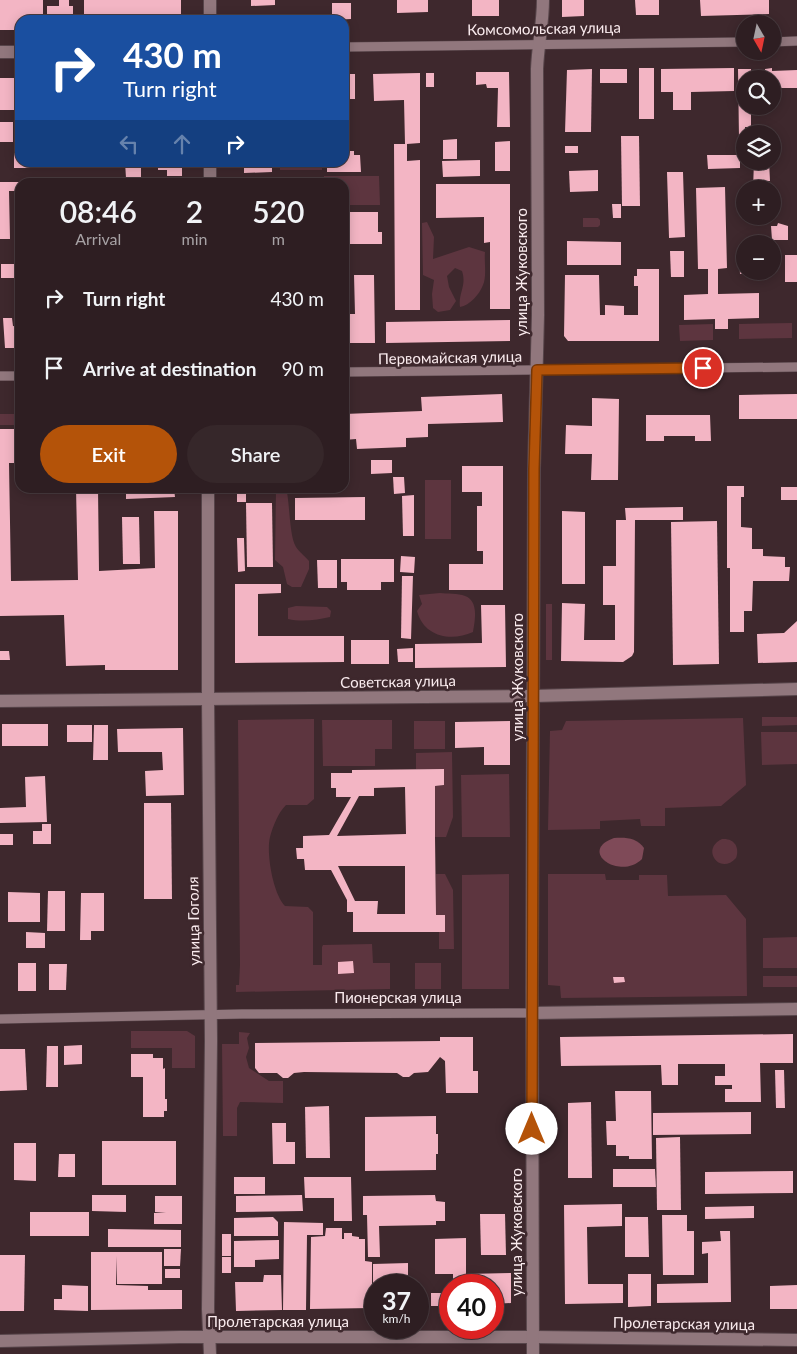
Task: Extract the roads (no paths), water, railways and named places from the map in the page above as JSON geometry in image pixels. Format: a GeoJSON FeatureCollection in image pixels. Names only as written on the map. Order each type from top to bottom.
{"type":"FeatureCollection","features":[{"type":"Feature","properties":{"kind":"main road"},"geometry":{"type":"LineString","coordinates":[[210,0],[210,15]]}},
{"type":"Feature","properties":{"kind":"main road","name":"улица Жуковского"},"geometry":{"type":"LineString","coordinates":[[532,1354],[534,469],[537,370],[538,45],[543,21],[543,0]]}},
{"type":"Feature","properties":{"kind":"main road"},"geometry":{"type":"LineString","coordinates":[[0,52],[15,52]]}},
{"type":"Feature","properties":{"kind":"main road","name":"улица Гоголя"},"geometry":{"type":"LineString","coordinates":[[208,493],[210,1015],[208,1309],[210,1354]]}},
{"type":"Feature","properties":{"kind":"main road","name":"Советская улица"},"geometry":{"type":"LineString","coordinates":[[0,702],[533,696],[797,689]]}},
{"type":"Feature","properties":{"kind":"main road","name":"Пионерская улица"},"geometry":{"type":"LineString","coordinates":[[532,1013],[797,1009]]}},
{"type":"Feature","properties":{"kind":"main road","name":"Пролетарская улица"},"geometry":{"type":"LineString","coordinates":[[0,1341],[209,1337],[533,1337],[797,1340]]}},
{"type":"Feature","properties":{"kind":"street","name":"Комсомольская улица"},"geometry":{"type":"LineString","coordinates":[[349,47],[736,42]]}},
{"type":"Feature","properties":{"kind":"street"},"geometry":{"type":"LineString","coordinates":[[781,42],[797,42]]}},
{"type":"Feature","properties":{"kind":"street","name":"Первомайская улица"},"geometry":{"type":"LineString","coordinates":[[349,372],[797,368]]}},
{"type":"Feature","properties":{"kind":"street"},"geometry":{"type":"LineString","coordinates":[[0,376],[15,376]]}},
{"type":"Feature","properties":{"kind":"street","name":"Пионерская улица"},"geometry":{"type":"LineString","coordinates":[[0,1019],[210,1015],[532,1013]]}}]}
